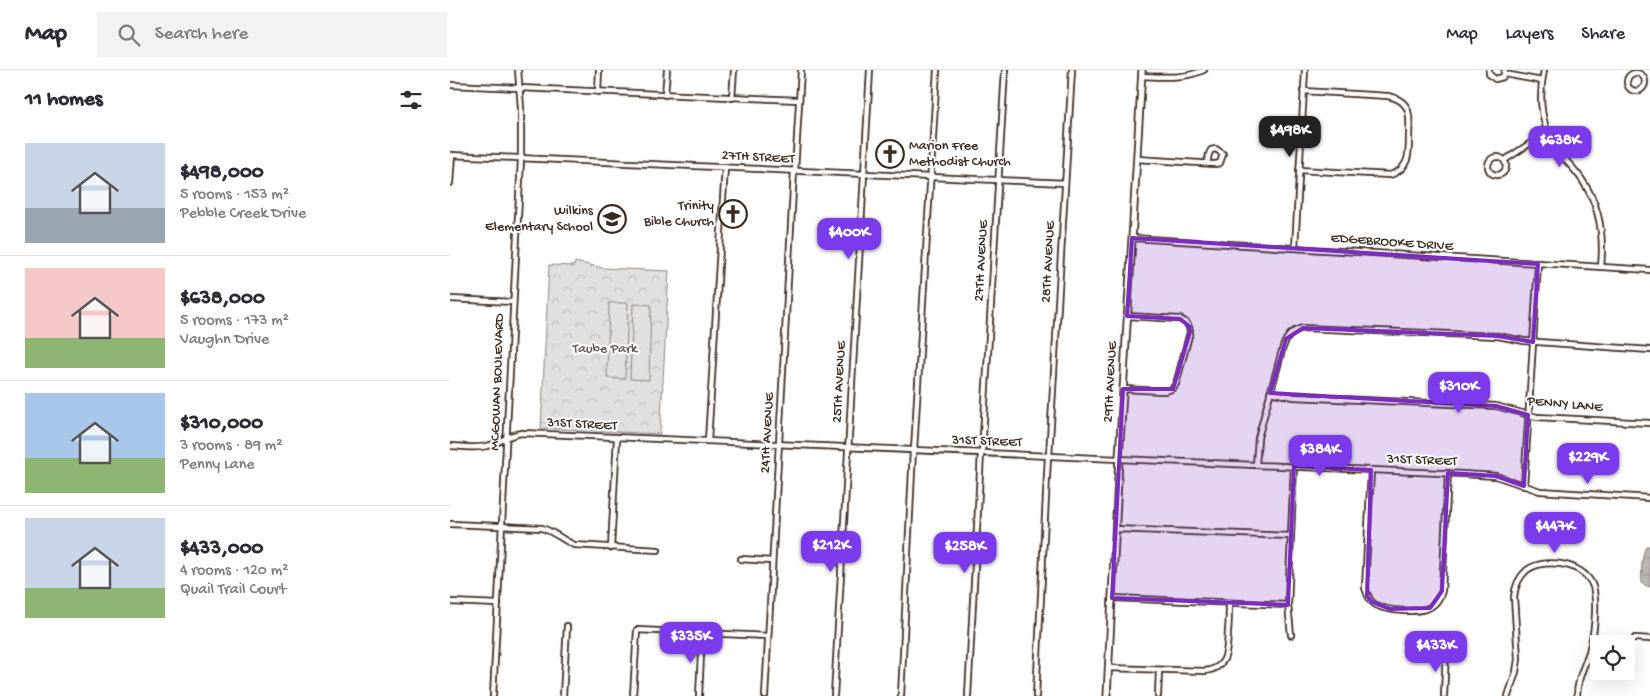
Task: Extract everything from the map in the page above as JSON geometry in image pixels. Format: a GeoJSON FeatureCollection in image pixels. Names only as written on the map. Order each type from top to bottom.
{"type":"FeatureCollection","features":[{"type":"Feature","properties":{"kind":"street","name":"MCGOWAN BOULEVARD"},"geometry":{"type":"LineString","coordinates":[[493,696],[521,159],[518,70]]}},
{"type":"Feature","properties":{"kind":"street"},"geometry":{"type":"LineString","coordinates":[[598,92],[599,70]]}},
{"type":"Feature","properties":{"kind":"street"},"geometry":{"type":"LineString","coordinates":[[665,94],[666,70]]}},
{"type":"Feature","properties":{"kind":"street"},"geometry":{"type":"LineString","coordinates":[[732,98],[734,70]]}},
{"type":"Feature","properties":{"kind":"street","name":"24TH AVENUE"},"geometry":{"type":"LineString","coordinates":[[765,696],[801,70]]}},
{"type":"Feature","properties":{"kind":"street","name":"25TH AVENUE"},"geometry":{"type":"LineString","coordinates":[[834,696],[870,70]]}},
{"type":"Feature","properties":{"kind":"street"},"geometry":{"type":"LineString","coordinates":[[901,696],[937,70]]}},
{"type":"Feature","properties":{"kind":"street","name":"27TH AVENUE"},"geometry":{"type":"LineString","coordinates":[[968,696],[1005,70]]}},
{"type":"Feature","properties":{"kind":"street","name":"28TH AVENUE"},"geometry":{"type":"LineString","coordinates":[[1036,696],[1048,456],[1072,70]]}},
{"type":"Feature","properties":{"kind":"street"},"geometry":{"type":"LineString","coordinates":[[1142,73],[1174,77],[1204,70]]}},
{"type":"Feature","properties":{"kind":"street"},"geometry":{"type":"LineString","coordinates":[[1295,248],[1305,70]]}},
{"type":"Feature","properties":{"kind":"street"},"geometry":{"type":"LineString","coordinates":[[1489,70],[1489,74],[1496,79],[1501,78],[1505,72],[1542,81]]}},
{"type":"Feature","properties":{"kind":"street"},"geometry":{"type":"LineString","coordinates":[[1544,70],[1541,105],[1549,135],[1561,155],[1584,182],[1596,206],[1603,240],[1601,267]]}},
{"type":"Feature","properties":{"kind":"street"},"geometry":{"type":"LineString","coordinates":[[1634,72],[1644,77],[1645,82],[1640,90],[1632,89],[1628,85],[1628,79],[1634,72]]}},
{"type":"Feature","properties":{"kind":"street","name":"29TH AVENUE"},"geometry":{"type":"LineString","coordinates":[[1107,696],[1142,73]]}},
{"type":"Feature","properties":{"kind":"street"},"geometry":{"type":"LineString","coordinates":[[450,85],[800,100]]}},
{"type":"Feature","properties":{"kind":"street"},"geometry":{"type":"LineString","coordinates":[[1299,170],[1390,175],[1403,168],[1408,158],[1410,116],[1406,106],[1399,100],[1388,96],[1303,91]]}},
{"type":"Feature","properties":{"kind":"street"},"geometry":{"type":"LineString","coordinates":[[1505,160],[1532,142],[1549,135]]}},
{"type":"Feature","properties":{"kind":"street"},"geometry":{"type":"LineString","coordinates":[[450,183],[451,156]]}},
{"type":"Feature","properties":{"kind":"street","name":"27TH STREET"},"geometry":{"type":"LineString","coordinates":[[451,156],[1065,183]]}},
{"type":"Feature","properties":{"kind":"street"},"geometry":{"type":"LineString","coordinates":[[1497,157],[1505,160],[1507,166],[1502,174],[1496,175],[1490,172],[1488,167],[1492,159],[1497,157]]}},
{"type":"Feature","properties":{"kind":"street"},"geometry":{"type":"LineString","coordinates":[[1137,159],[1207,163]]}},
{"type":"Feature","properties":{"kind":"street"},"geometry":{"type":"LineString","coordinates":[[708,442],[724,167]]}},
{"type":"Feature","properties":{"kind":"street","name":"EDGEBROOKE DRIVE"},"geometry":{"type":"LineString","coordinates":[[1132,238],[1650,270]]}},
{"type":"Feature","properties":{"kind":"street"},"geometry":{"type":"LineString","coordinates":[[1538,264],[1524,486],[1547,492],[1650,498]]}},
{"type":"Feature","properties":{"kind":"street"},"geometry":{"type":"LineString","coordinates":[[450,299],[513,302]]}},
{"type":"Feature","properties":{"kind":"street"},"geometry":{"type":"LineString","coordinates":[[1123,389],[1168,391],[1173,389],[1190,332],[1186,322],[1180,319],[1127,316]]}},
{"type":"Feature","properties":{"kind":"street"},"geometry":{"type":"LineString","coordinates":[[1256,465],[1258,438],[1286,339],[1290,333],[1302,328],[1498,336],[1533,342],[1650,350]]}},
{"type":"Feature","properties":{"kind":"street","name":"PENNY LANE"},"geometry":{"type":"LineString","coordinates":[[1270,392],[1294,397],[1496,406],[1528,415],[1650,423]]}},
{"type":"Feature","properties":{"kind":"street","name":"31ST STREET"},"geometry":{"type":"LineString","coordinates":[[450,446],[486,446],[506,437],[522,434],[1448,473],[1496,476],[1524,486]]}},
{"type":"Feature","properties":{"kind":"street"},"geometry":{"type":"LineString","coordinates":[[611,548],[617,438]]}},
{"type":"Feature","properties":{"kind":"street"},"geometry":{"type":"LineString","coordinates":[[1291,635],[1288,605],[1294,466]]}},
{"type":"Feature","properties":{"kind":"street"},"geometry":{"type":"LineString","coordinates":[[1371,470],[1365,588],[1367,596],[1380,607],[1420,611],[1430,608],[1439,600],[1442,590],[1448,473]]}},
{"type":"Feature","properties":{"kind":"street"},"geometry":{"type":"LineString","coordinates":[[450,524],[542,528],[551,530],[565,542],[574,545],[658,550]]}},
{"type":"Feature","properties":{"kind":"street"},"geometry":{"type":"LineString","coordinates":[[1115,529],[1292,536]]}},
{"type":"Feature","properties":{"kind":"street"},"geometry":{"type":"LineString","coordinates":[[741,559],[772,561]]}},
{"type":"Feature","properties":{"kind":"street"},"geometry":{"type":"LineString","coordinates":[[1508,696],[1518,659],[1515,589],[1520,578],[1527,570],[1546,564],[1570,566],[1581,571],[1589,579],[1594,590],[1593,635],[1580,674],[1577,696]]}},
{"type":"Feature","properties":{"kind":"street"},"geometry":{"type":"LineString","coordinates":[[1112,598],[1288,605]]}},
{"type":"Feature","properties":{"kind":"street"},"geometry":{"type":"LineString","coordinates":[[450,602],[498,604]]}},
{"type":"Feature","properties":{"kind":"street"},"geometry":{"type":"LineString","coordinates":[[1108,668],[1211,670],[1222,664],[1227,651],[1229,603]]}},
{"type":"Feature","properties":{"kind":"street"},"geometry":{"type":"LineString","coordinates":[[564,696],[567,626]]}},
{"type":"Feature","properties":{"kind":"street"},"geometry":{"type":"LineString","coordinates":[[633,696],[637,630],[768,636]]}},
{"type":"Feature","properties":{"kind":"street"},"geometry":{"type":"LineString","coordinates":[[699,696],[702,633]]}},
{"type":"Feature","properties":{"kind":"street"},"geometry":{"type":"LineString","coordinates":[[1635,638],[1650,639]]}},
{"type":"Feature","properties":{"kind":"street"},"geometry":{"type":"LineString","coordinates":[[1444,696],[1446,651]]}},
{"type":"Feature","properties":{"kind":"street"},"geometry":{"type":"LineString","coordinates":[[1158,696],[1159,670]]}},
{"type":"Feature","properties":{"kind":"highlighted area"},"geometry":{"type":"Polygon","coordinates":[[[1132,238],[1538,264],[1533,342],[1498,336],[1303,328],[1286,339],[1270,393],[1496,406],[1528,415],[1524,486],[1496,476],[1448,473],[1442,591],[1430,608],[1390,609],[1372,602],[1367,596],[1371,470],[1294,466],[1288,605],[1112,598],[1123,389],[1173,389],[1190,332],[1189,326],[1180,319],[1127,316],[1132,238]]]}},
{"type":"Feature","properties":{"kind":"green space","name":"Taube Park"},"geometry":{"type":"Polygon","coordinates":[[[575,262],[603,268],[669,271],[660,434],[541,428],[549,265],[574,266],[575,262]]]}},
{"type":"Feature","properties":{"kind":"green space"},"geometry":{"type":"Polygon","coordinates":[[[609,303],[628,303],[625,379],[607,378],[609,303]]]}},
{"type":"Feature","properties":{"kind":"green space"},"geometry":{"type":"Polygon","coordinates":[[[633,304],[651,305],[649,380],[630,379],[633,304]]]}},
{"type":"Feature","properties":{"kind":"water"},"geometry":{"type":"Polygon","coordinates":[[[1646,546],[1650,546],[1650,587],[1642,584],[1643,555],[1646,546]]]}},
{"type":"Feature","properties":{"kind":"place","name":"Marion Free Methodist Church"},"geometry":{"type":"Point","coordinates":[890,154]}},
{"type":"Feature","properties":{"kind":"place","name":"Trinity Bible Church"},"geometry":{"type":"Point","coordinates":[733,214]}},
{"type":"Feature","properties":{"kind":"place","name":"Wilkins Elementary School"},"geometry":{"type":"Point","coordinates":[612,219]}}]}
